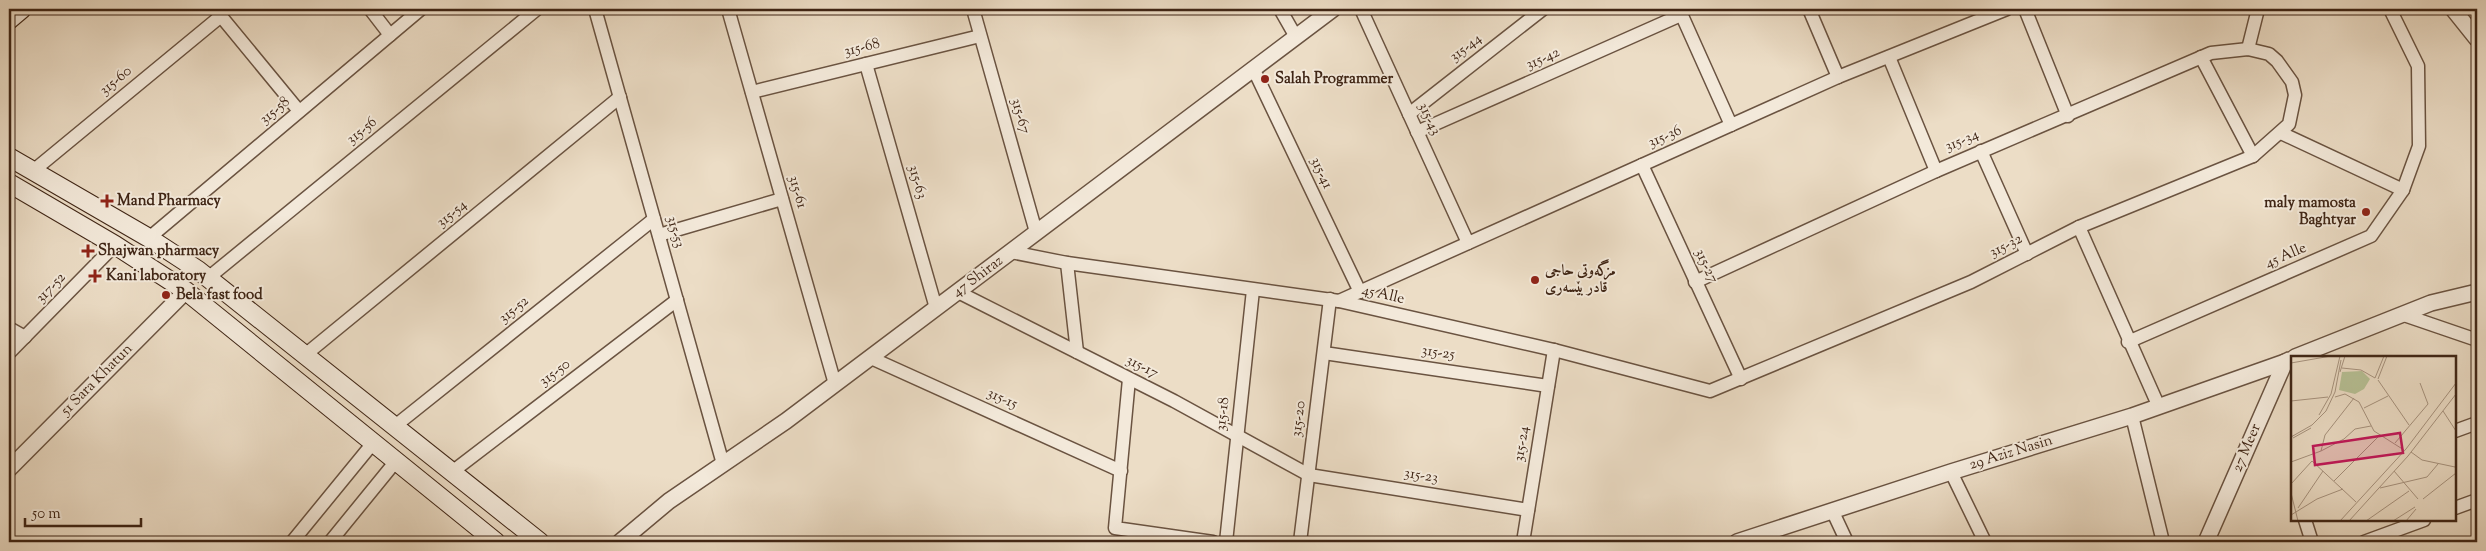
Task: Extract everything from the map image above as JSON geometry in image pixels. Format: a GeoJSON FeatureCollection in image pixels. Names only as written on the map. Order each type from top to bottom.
{"type":"FeatureCollection","features":[{"type":"Feature","properties":{"kind":"main road"},"geometry":{"type":"LineString","coordinates":[[9,20],[22,9]]}},
{"type":"Feature","properties":{"kind":"main road"},"geometry":{"type":"LineString","coordinates":[[9,157],[149,238],[208,278],[540,542]]}},
{"type":"Feature","properties":{"kind":"main road"},"geometry":{"type":"LineString","coordinates":[[9,183],[115,245],[186,291],[495,541],[511,519]]}},
{"type":"Feature","properties":{"kind":"street"},"geometry":{"type":"LineString","coordinates":[[370,9],[390,35]]}},
{"type":"Feature","properties":{"kind":"street","name":"315-58"},"geometry":{"type":"LineString","coordinates":[[149,238],[421,9]]}},
{"type":"Feature","properties":{"kind":"street","name":"315-56"},"geometry":{"type":"LineString","coordinates":[[208,278],[537,9]]}},
{"type":"Feature","properties":{"kind":"street","name":"315-53"},"geometry":{"type":"LineString","coordinates":[[595,9],[724,464]]}},
{"type":"Feature","properties":{"kind":"street","name":"315-61"},"geometry":{"type":"LineString","coordinates":[[728,9],[835,384]]}},
{"type":"Feature","properties":{"kind":"street","name":"315-67"},"geometry":{"type":"LineString","coordinates":[[973,9],[1036,232]]}},
{"type":"Feature","properties":{"kind":"street"},"geometry":{"type":"LineString","coordinates":[[1280,9],[1296,37]]}},
{"type":"Feature","properties":{"kind":"street","name":"47 Shiraz"},"geometry":{"type":"LineString","coordinates":[[620,542],[632,536],[669,501],[835,384],[1333,9]]}},
{"type":"Feature","properties":{"kind":"street","name":"315-43"},"geometry":{"type":"LineString","coordinates":[[1361,9],[1468,243]]}},
{"type":"Feature","properties":{"kind":"street","name":"315-44"},"geometry":{"type":"LineString","coordinates":[[1409,114],[1543,9]]}},
{"type":"Feature","properties":{"kind":"street"},"geometry":{"type":"LineString","coordinates":[[1809,9],[1838,77]]}},
{"type":"Feature","properties":{"kind":"street","name":"315-36"},"geometry":{"type":"LineString","coordinates":[[1334,300],[1360,292],[1838,77],[2007,9]]}},
{"type":"Feature","properties":{"kind":"street"},"geometry":{"type":"LineString","coordinates":[[2025,9],[2068,116]]}},
{"type":"Feature","properties":{"kind":"street"},"geometry":{"type":"LineString","coordinates":[[2258,9],[2248,49],[2269,54],[2277,61],[2292,82],[2295,95],[2289,124],[2281,133],[2403,190]]}},
{"type":"Feature","properties":{"kind":"street","name":"45 Alle"},"geometry":{"type":"LineString","coordinates":[[2128,342],[2371,236],[2403,190],[2419,146],[2418,66],[2390,9]]}},
{"type":"Feature","properties":{"kind":"street"},"geometry":{"type":"LineString","coordinates":[[2453,9],[2477,38]]}},
{"type":"Feature","properties":{"kind":"street"},"geometry":{"type":"LineString","coordinates":[[218,12],[299,111]]}},
{"type":"Feature","properties":{"kind":"street","name":"315-60"},"geometry":{"type":"LineString","coordinates":[[33,171],[218,12]]}},
{"type":"Feature","properties":{"kind":"street"},"geometry":{"type":"LineString","coordinates":[[1680,12],[1731,125]]}},
{"type":"Feature","properties":{"kind":"street","name":"315-42"},"geometry":{"type":"LineString","coordinates":[[1417,132],[1680,12]]}},
{"type":"Feature","properties":{"kind":"street","name":"315-68"},"geometry":{"type":"LineString","coordinates":[[752,92],[980,36]]}},
{"type":"Feature","properties":{"kind":"street","name":"315-34"},"geometry":{"type":"LineString","coordinates":[[1695,282],[1936,170],[2068,116],[2160,73],[2200,57],[2230,50],[2248,49]]}},
{"type":"Feature","properties":{"kind":"street"},"geometry":{"type":"LineString","coordinates":[[1889,57],[1936,170]]}},
{"type":"Feature","properties":{"kind":"street"},"geometry":{"type":"LineString","coordinates":[[2200,57],[2253,156]]}},
{"type":"Feature","properties":{"kind":"street","name":"315-63"},"geometry":{"type":"LineString","coordinates":[[866,64],[936,308]]}},
{"type":"Feature","properties":{"kind":"street","name":"315-41"},"geometry":{"type":"LineString","coordinates":[[1253,68],[1360,292]]}},
{"type":"Feature","properties":{"kind":"street","name":"315-54"},"geometry":{"type":"LineString","coordinates":[[305,355],[620,98]]}},
{"type":"Feature","properties":{"kind":"street","name":"315-32"},"geometry":{"type":"LineString","coordinates":[[1741,379],[1971,282],[2079,227],[2253,156],[2281,133]]}},
{"type":"Feature","properties":{"kind":"street"},"geometry":{"type":"LineString","coordinates":[[1981,151],[2026,254]]}},
{"type":"Feature","properties":{"kind":"street","name":"315-27"},"geometry":{"type":"LineString","coordinates":[[1642,165],[1741,379]]}},
{"type":"Feature","properties":{"kind":"street"},"geometry":{"type":"LineString","coordinates":[[659,235],[782,199]]}},
{"type":"Feature","properties":{"kind":"street","name":"315-52"},"geometry":{"type":"LineString","coordinates":[[395,426],[654,219]]}},
{"type":"Feature","properties":{"kind":"street"},"geometry":{"type":"LineString","coordinates":[[2079,227],[2128,342],[2159,407]]}},
{"type":"Feature","properties":{"kind":"street","name":"317-52"},"geometry":{"type":"LineString","coordinates":[[9,353],[115,245]]}},
{"type":"Feature","properties":{"kind":"street","name":"45 Alle"},"geometry":{"type":"LineString","coordinates":[[1011,252],[1067,263],[1334,300],[1554,350],[1710,391],[1741,379]]}},
{"type":"Feature","properties":{"kind":"street"},"geometry":{"type":"LineString","coordinates":[[1067,263],[1077,352]]}},
{"type":"Feature","properties":{"kind":"street","name":"315-18"},"geometry":{"type":"LineString","coordinates":[[1226,542],[1253,290]]}},
{"type":"Feature","properties":{"kind":"street","name":"51 Sara Khatun"},"geometry":{"type":"LineString","coordinates":[[9,469],[186,291]]}},
{"type":"Feature","properties":{"kind":"street","name":"315-17"},"geometry":{"type":"LineString","coordinates":[[958,292],[1237,435],[1309,475]]}},
{"type":"Feature","properties":{"kind":"street"},"geometry":{"type":"LineString","coordinates":[[2298,356],[2431,303],[2477,292]]}},
{"type":"Feature","properties":{"kind":"street","name":"315-50"},"geometry":{"type":"LineString","coordinates":[[452,472],[677,300]]}},
{"type":"Feature","properties":{"kind":"street","name":"315-20"},"geometry":{"type":"LineString","coordinates":[[1300,542],[1324,353],[1334,300]]}},
{"type":"Feature","properties":{"kind":"street"},"geometry":{"type":"LineString","coordinates":[[2401,314],[2477,340]]}},
{"type":"Feature","properties":{"kind":"street"},"geometry":{"type":"LineString","coordinates":[[9,328],[25,337]]}},
{"type":"Feature","properties":{"kind":"street","name":"315-24"},"geometry":{"type":"LineString","coordinates":[[1523,542],[1554,350]]}},
{"type":"Feature","properties":{"kind":"street","name":"315-25"},"geometry":{"type":"LineString","coordinates":[[1324,353],[1548,386]]}},
{"type":"Feature","properties":{"kind":"street","name":"315-15"},"geometry":{"type":"LineString","coordinates":[[870,358],[1121,471]]}},
{"type":"Feature","properties":{"kind":"street","name":"29 Aziz Nasin"},"geometry":{"type":"LineString","coordinates":[[1737,542],[1759,539],[1832,510],[2132,416],[2291,359]]}},
{"type":"Feature","properties":{"kind":"street","name":"27 Meer"},"geometry":{"type":"LineString","coordinates":[[2206,542],[2291,359]]}},
{"type":"Feature","properties":{"kind":"street"},"geometry":{"type":"LineString","coordinates":[[1129,379],[1116,528],[1213,542]]}},
{"type":"Feature","properties":{"kind":"street"},"geometry":{"type":"LineString","coordinates":[[2132,416],[2164,542]]}},
{"type":"Feature","properties":{"kind":"street"},"geometry":{"type":"LineString","coordinates":[[2456,431],[2477,423]]}},
{"type":"Feature","properties":{"kind":"street"},"geometry":{"type":"LineString","coordinates":[[292,542],[373,442]]}},
{"type":"Feature","properties":{"kind":"street"},"geometry":{"type":"LineString","coordinates":[[330,542],[396,461]]}},
{"type":"Feature","properties":{"kind":"street"},"geometry":{"type":"LineString","coordinates":[[1951,472],[1985,542]]}},
{"type":"Feature","properties":{"kind":"street","name":"315-23"},"geometry":{"type":"LineString","coordinates":[[1309,475],[1528,510]]}},
{"type":"Feature","properties":{"kind":"street"},"geometry":{"type":"LineString","coordinates":[[2456,508],[2477,500]]}},
{"type":"Feature","properties":{"kind":"street"},"geometry":{"type":"LineString","coordinates":[[1832,510],[1847,542]]}},
{"type":"Feature","properties":{"kind":"street"},"geometry":{"type":"LineString","coordinates":[[2306,521],[2312,542]]}},
{"type":"Feature","properties":{"kind":"street"},"geometry":{"type":"LineString","coordinates":[[2364,542],[2421,521]]}},
{"type":"Feature","properties":{"kind":"place","name":"Salah Programmer"},"geometry":{"type":"Point","coordinates":[1265,79]}},
{"type":"Feature","properties":{"kind":"place","name":"Mand Pharmacy"},"geometry":{"type":"Point","coordinates":[107,201]}},
{"type":"Feature","properties":{"kind":"place","name":"maly mamosta Baghtyar"},"geometry":{"type":"Point","coordinates":[2366,212]}},
{"type":"Feature","properties":{"kind":"place","name":"Shajwan pharmacy"},"geometry":{"type":"Point","coordinates":[88,251]}},
{"type":"Feature","properties":{"kind":"place","name":"Kani laboratory"},"geometry":{"type":"Point","coordinates":[95,276]}},
{"type":"Feature","properties":{"kind":"place","name":"مزگەوتی حاجی قادر بێسەری"},"geometry":{"type":"Point","coordinates":[1535,280]}},
{"type":"Feature","properties":{"kind":"place","name":"Bela fast food"},"geometry":{"type":"Point","coordinates":[166,295]}}]}
